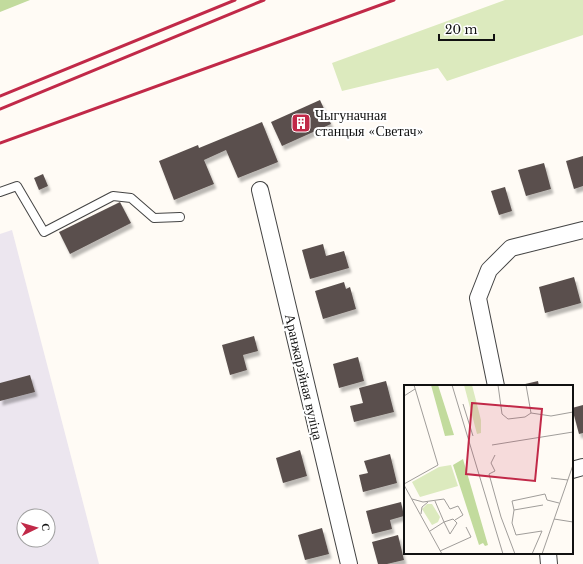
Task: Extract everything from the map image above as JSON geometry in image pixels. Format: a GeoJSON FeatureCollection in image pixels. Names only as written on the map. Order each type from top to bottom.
{"type":"FeatureCollection","features":[{"type":"Feature","properties":{"kind":"street","name":"Аранжарэйная вуліца"},"geometry":{"type":"LineString","coordinates":[[260,190],[349,564]]}},
{"type":"Feature","properties":{"kind":"street"},"geometry":{"type":"LineString","coordinates":[[496,385],[478,298],[489,270],[511,248],[583,230]]}},
{"type":"Feature","properties":{"kind":"street"},"geometry":{"type":"LineString","coordinates":[[573,470],[583,467]]}},
{"type":"Feature","properties":{"kind":"street"},"geometry":{"type":"LineString","coordinates":[[548,554],[549,564]]}},
{"type":"Feature","properties":{"kind":"lane"},"geometry":{"type":"LineString","coordinates":[[0,192],[17,186],[44,232],[113,196],[131,198],[154,218],[180,217]]}},
{"type":"Feature","properties":{"kind":"shaded area"},"geometry":{"type":"Polygon","coordinates":[[[12,230],[99,564],[0,564],[0,234],[12,230]]]}},
{"type":"Feature","properties":{"kind":"green space"},"geometry":{"type":"Polygon","coordinates":[[[0,0],[30,0],[0,12],[0,0]]]}},
{"type":"Feature","properties":{"kind":"green space"},"geometry":{"type":"Polygon","coordinates":[[[505,0],[583,0],[583,35],[447,81],[438,68],[342,91],[332,63],[505,0]]]}},
{"type":"Feature","properties":{"kind":"building","name":"Чыгуначная станцыя «Светач»"},"geometry":{"type":"Polygon","coordinates":[[[320,100],[331,124],[282,146],[271,122],[320,100]]]}},
{"type":"Feature","properties":{"kind":"building"},"geometry":{"type":"Polygon","coordinates":[[[262,122],[278,162],[238,178],[226,150],[204,160],[214,184],[174,200],[159,161],[198,145],[199,148],[262,122]]]}},
{"type":"Feature","properties":{"kind":"building"},"geometry":{"type":"Polygon","coordinates":[[[583,156],[583,186],[574,189],[566,161],[583,156]]]}},
{"type":"Feature","properties":{"kind":"building"},"geometry":{"type":"Polygon","coordinates":[[[544,163],[551,189],[526,196],[518,170],[544,163]]]}},
{"type":"Feature","properties":{"kind":"building"},"geometry":{"type":"Polygon","coordinates":[[[43,174],[48,186],[39,190],[34,178],[43,174]]]}},
{"type":"Feature","properties":{"kind":"building"},"geometry":{"type":"Polygon","coordinates":[[[505,187],[512,211],[499,215],[491,191],[505,187]]]}},
{"type":"Feature","properties":{"kind":"building"},"geometry":{"type":"Polygon","coordinates":[[[120,202],[131,223],[70,254],[59,232],[120,202]]]}},
{"type":"Feature","properties":{"kind":"building"},"geometry":{"type":"Polygon","coordinates":[[[323,244],[326,256],[344,251],[349,268],[310,279],[302,250],[323,244]]]}},
{"type":"Feature","properties":{"kind":"building"},"geometry":{"type":"Polygon","coordinates":[[[574,277],[581,303],[545,313],[539,287],[574,277]]]}},
{"type":"Feature","properties":{"kind":"building"},"geometry":{"type":"Polygon","coordinates":[[[344,282],[346,289],[350,287],[356,309],[323,319],[315,291],[344,282]]]}},
{"type":"Feature","properties":{"kind":"building"},"geometry":{"type":"Polygon","coordinates":[[[254,336],[258,351],[243,355],[247,370],[230,375],[222,345],[254,336]]]}},
{"type":"Feature","properties":{"kind":"building"},"geometry":{"type":"Polygon","coordinates":[[[358,357],[364,381],[339,388],[333,364],[358,357]]]}},
{"type":"Feature","properties":{"kind":"building"},"geometry":{"type":"Polygon","coordinates":[[[30,375],[35,392],[0,401],[0,383],[30,375]]]}},
{"type":"Feature","properties":{"kind":"building"},"geometry":{"type":"Polygon","coordinates":[[[386,381],[394,412],[354,422],[350,406],[363,403],[359,388],[386,381]]]}},
{"type":"Feature","properties":{"kind":"building"},"geometry":{"type":"Polygon","coordinates":[[[538,381],[539,385],[521,385],[538,381]]]}},
{"type":"Feature","properties":{"kind":"building"},"geometry":{"type":"Polygon","coordinates":[[[583,405],[583,433],[579,434],[573,408],[583,405]]]}},
{"type":"Feature","properties":{"kind":"building"},"geometry":{"type":"Polygon","coordinates":[[[300,450],[307,476],[283,483],[276,458],[300,450]]]}},
{"type":"Feature","properties":{"kind":"building"},"geometry":{"type":"Polygon","coordinates":[[[390,454],[397,483],[363,492],[359,475],[368,473],[364,461],[390,454]]]}},
{"type":"Feature","properties":{"kind":"building"},"geometry":{"type":"Polygon","coordinates":[[[401,502],[404,516],[390,520],[392,529],[372,534],[366,511],[401,502]]]}},
{"type":"Feature","properties":{"kind":"building"},"geometry":{"type":"Polygon","coordinates":[[[322,528],[329,554],[305,560],[298,535],[322,528]]]}},
{"type":"Feature","properties":{"kind":"building"},"geometry":{"type":"Polygon","coordinates":[[[398,535],[404,560],[387,564],[378,564],[372,542],[398,535]]]}},
{"type":"Feature","properties":{"kind":"railway"},"geometry":{"type":"LineString","coordinates":[[0,96],[235,0]]}},
{"type":"Feature","properties":{"kind":"railway"},"geometry":{"type":"LineString","coordinates":[[0,109],[264,0]]}},
{"type":"Feature","properties":{"kind":"railway"},"geometry":{"type":"LineString","coordinates":[[0,143],[394,0]]}},
{"type":"Feature","properties":{"kind":"place","name":"Чыгуначная станцыя «Светач»"},"geometry":{"type":"Point","coordinates":[301,123]}}]}
